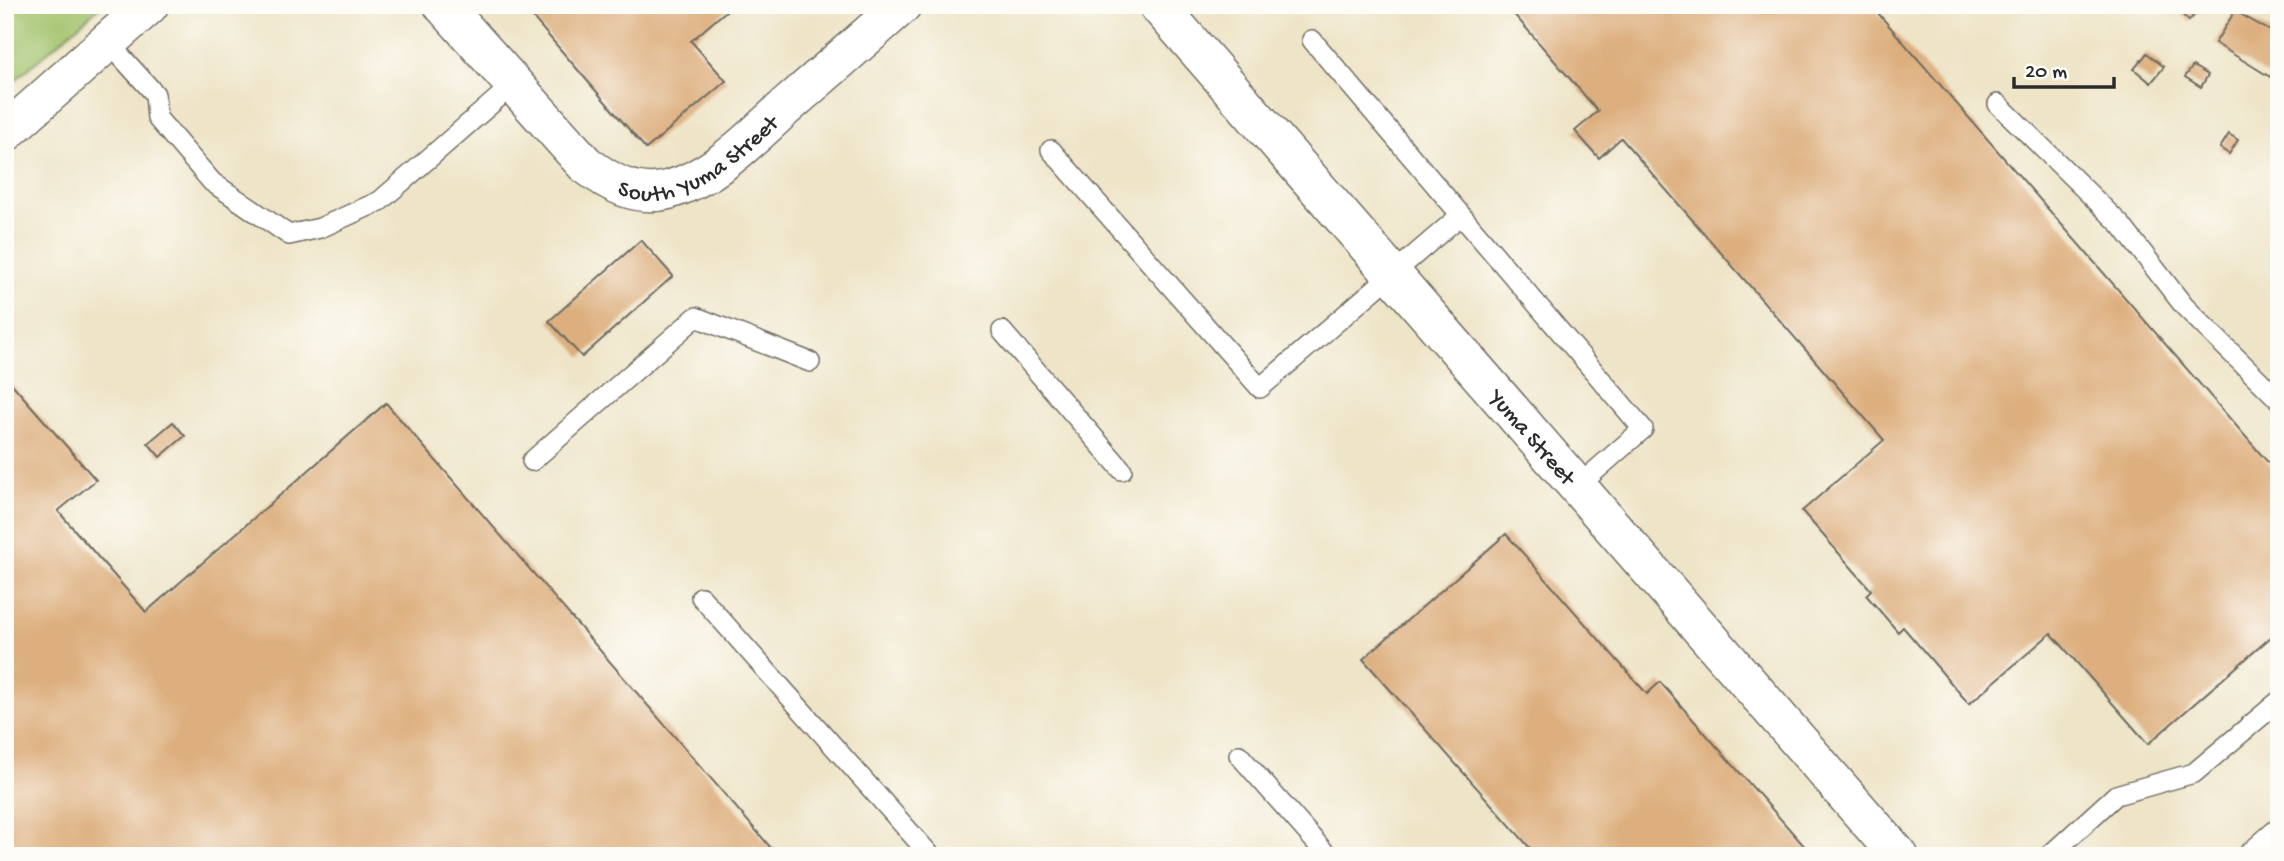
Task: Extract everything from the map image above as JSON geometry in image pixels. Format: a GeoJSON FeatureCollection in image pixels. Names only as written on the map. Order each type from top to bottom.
{"type":"FeatureCollection","features":[{"type":"Feature","properties":{"kind":"street"},"geometry":{"type":"LineString","coordinates":[[5,132],[149,5]]}},
{"type":"Feature","properties":{"kind":"street","name":"South Yuma Street"},"geometry":{"type":"LineString","coordinates":[[443,5],[568,146],[605,180],[625,189],[666,190],[710,170],[738,149],[902,5]]}},
{"type":"Feature","properties":{"kind":"street","name":"Yuma Street"},"geometry":{"type":"LineString","coordinates":[[1164,11],[1394,272],[1899,856]]}},
{"type":"Feature","properties":{"kind":"lane"},"geometry":{"type":"LineString","coordinates":[[1312,40],[1643,429],[1578,486]]}},
{"type":"Feature","properties":{"kind":"lane"},"geometry":{"type":"LineString","coordinates":[[108,41],[155,94],[157,118],[212,182],[289,235],[330,224],[380,201],[514,84]]}},
{"type":"Feature","properties":{"kind":"lane"},"geometry":{"type":"LineString","coordinates":[[1998,104],[2121,225],[2184,306],[2279,400]]}},
{"type":"Feature","properties":{"kind":"lane"},"geometry":{"type":"LineString","coordinates":[[1051,150],[1260,388],[1461,215]]}},
{"type":"Feature","properties":{"kind":"lane"},"geometry":{"type":"LineString","coordinates":[[532,461],[696,317],[810,362]]}},
{"type":"Feature","properties":{"kind":"lane"},"geometry":{"type":"LineString","coordinates":[[1002,331],[1122,470]]}},
{"type":"Feature","properties":{"kind":"lane"},"geometry":{"type":"LineString","coordinates":[[701,597],[931,856]]}},
{"type":"Feature","properties":{"kind":"lane"},"geometry":{"type":"LineString","coordinates":[[2049,856],[2116,795],[2194,774],[2279,701]]}},
{"type":"Feature","properties":{"kind":"lane"},"geometry":{"type":"LineString","coordinates":[[1239,755],[1319,853]]}},
{"type":"Feature","properties":{"kind":"lane"},"geometry":{"type":"LineString","coordinates":[[2246,856],[2279,827]]}},
{"type":"Feature","properties":{"kind":"green space"},"geometry":{"type":"Polygon","coordinates":[[[5,5],[102,5],[5,89],[5,5]]]}},
{"type":"Feature","properties":{"kind":"building"},"geometry":{"type":"Polygon","coordinates":[[[522,5],[733,5],[691,41],[726,81],[646,149],[522,5]]]}},
{"type":"Feature","properties":{"kind":"building"},"geometry":{"type":"Polygon","coordinates":[[[1506,5],[1871,5],[2279,475],[2279,630],[2148,744],[2051,633],[1969,704],[1903,627],[1898,632],[1866,595],[1871,590],[1802,511],[1884,440],[1621,138],[1599,158],[1575,131],[1598,111],[1506,5]]]}},
{"type":"Feature","properties":{"kind":"building"},"geometry":{"type":"Polygon","coordinates":[[[2172,5],[2203,5],[2189,21],[2172,5]]]}},
{"type":"Feature","properties":{"kind":"building"},"geometry":{"type":"Polygon","coordinates":[[[2235,11],[2279,36],[2279,63],[2270,77],[2215,43],[2235,11]]]}},
{"type":"Feature","properties":{"kind":"building"},"geometry":{"type":"Polygon","coordinates":[[[2147,53],[2164,67],[2151,83],[2134,69],[2147,53]]]}},
{"type":"Feature","properties":{"kind":"building"},"geometry":{"type":"Polygon","coordinates":[[[2193,66],[2208,75],[2201,87],[2185,77],[2193,66]]]}},
{"type":"Feature","properties":{"kind":"building"},"geometry":{"type":"Polygon","coordinates":[[[2229,134],[2238,140],[2229,154],[2220,148],[2229,134]]]}},
{"type":"Feature","properties":{"kind":"building"},"geometry":{"type":"Polygon","coordinates":[[[641,240],[673,276],[582,357],[549,321],[641,240]]]}},
{"type":"Feature","properties":{"kind":"building"},"geometry":{"type":"Polygon","coordinates":[[[5,376],[96,480],[58,511],[146,612],[386,403],[778,856],[5,856],[5,376]]]}},
{"type":"Feature","properties":{"kind":"building"},"geometry":{"type":"Polygon","coordinates":[[[173,422],[185,436],[160,457],[148,443],[173,422]]]}},
{"type":"Feature","properties":{"kind":"building"},"geometry":{"type":"Polygon","coordinates":[[[1506,534],[1647,694],[1660,682],[1813,856],[1537,856],[1363,659],[1506,534]]]}}]}
